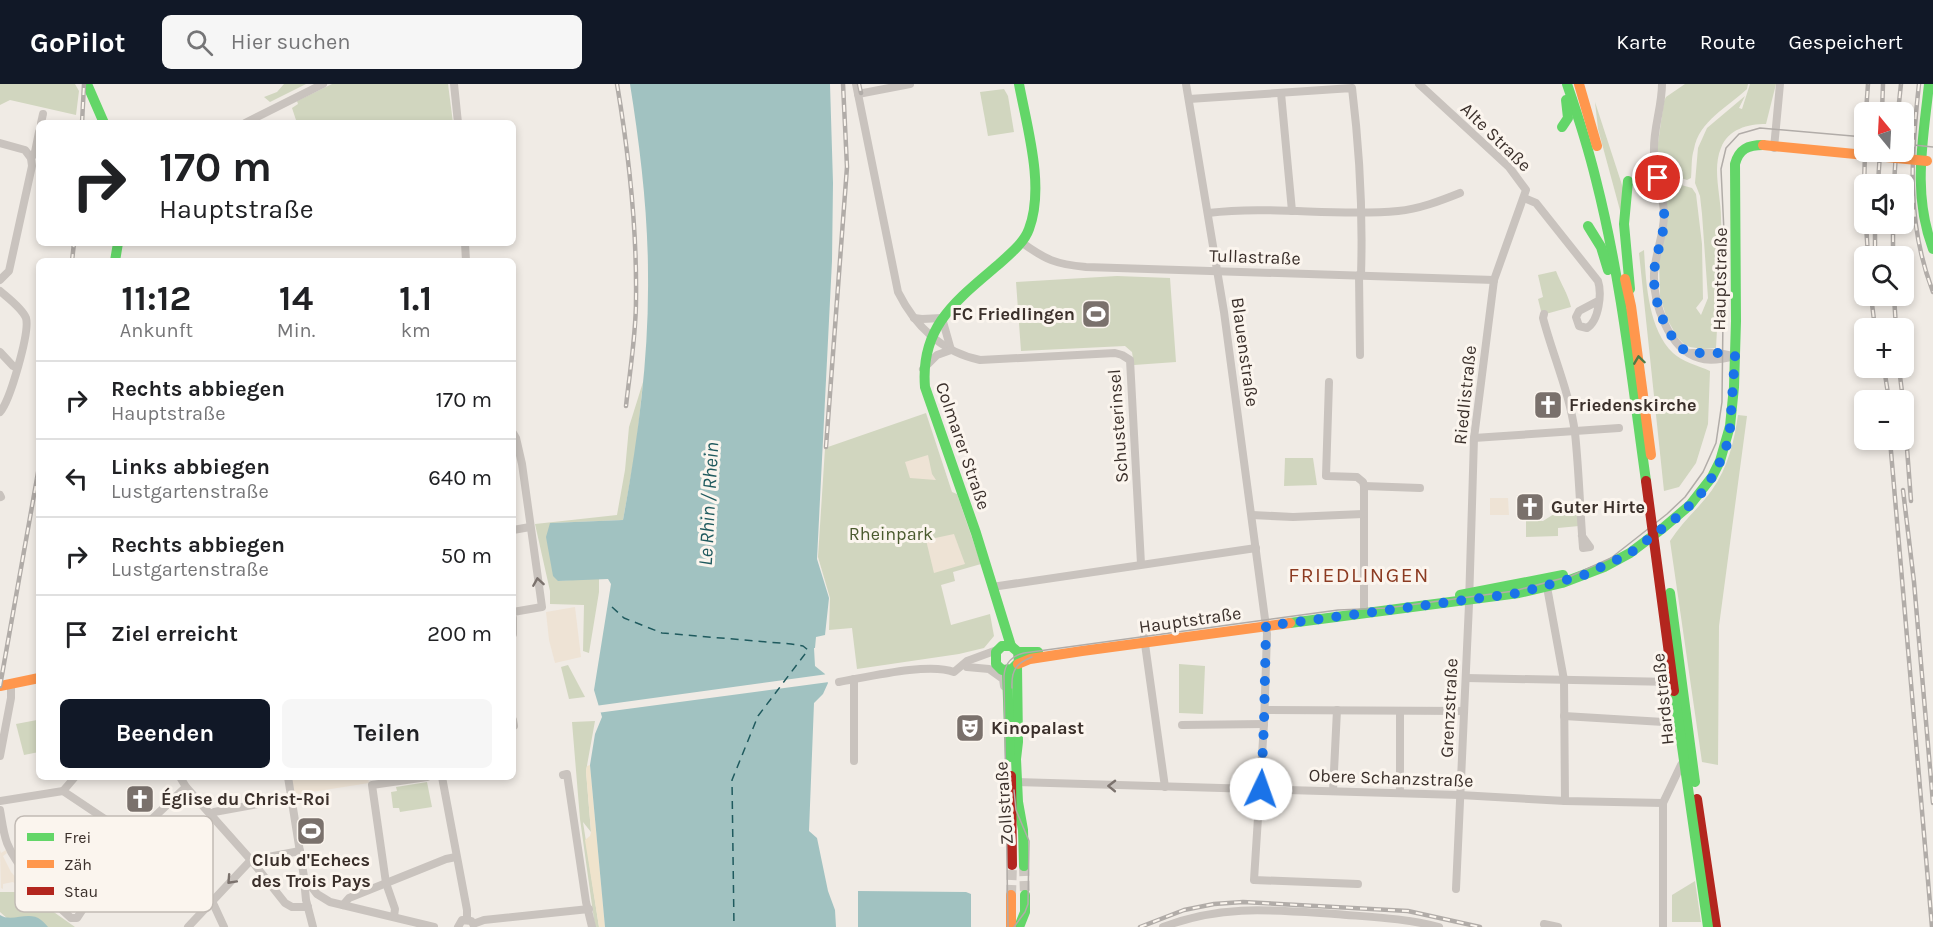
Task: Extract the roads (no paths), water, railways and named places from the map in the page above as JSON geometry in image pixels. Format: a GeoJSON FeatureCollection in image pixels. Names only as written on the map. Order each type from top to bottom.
{"type":"FeatureCollection","features":[{"type":"Feature","properties":{"kind":"main road"},"geometry":{"type":"LineString","coordinates":[[87,84],[103,120]]}},
{"type":"Feature","properties":{"kind":"main road","name":"Colmarer Straße"},"geometry":{"type":"LineString","coordinates":[[1007,649],[1002,613],[997,606],[973,523],[928,396],[922,370],[924,353],[931,335],[942,318],[1021,243],[1031,224],[1036,196],[1035,183],[1019,84]]}},
{"type":"Feature","properties":{"kind":"main road"},"geometry":{"type":"LineString","coordinates":[[1561,84],[1569,115],[1568,121],[1562,127]]}},
{"type":"Feature","properties":{"kind":"main road"},"geometry":{"type":"LineString","coordinates":[[1567,84],[1580,120],[1610,238],[1651,482],[1716,927]]}},
{"type":"Feature","properties":{"kind":"main road"},"geometry":{"type":"LineString","coordinates":[[1574,84],[1592,129]]}},
{"type":"Feature","properties":{"kind":"main road"},"geometry":{"type":"LineString","coordinates":[[1580,84],[1613,213],[1631,306]]}},
{"type":"Feature","properties":{"kind":"main road"},"geometry":{"type":"LineString","coordinates":[[1585,84],[1590,100],[1592,129]]}},
{"type":"Feature","properties":{"kind":"main road"},"geometry":{"type":"LineString","coordinates":[[1929,84],[1920,175],[1922,211],[1933,249]]}},
{"type":"Feature","properties":{"kind":"main road","name":"Hauptstraße"},"geometry":{"type":"LineString","coordinates":[[1469,597],[1480,590],[1558,577],[1643,542],[1664,528],[1694,501],[1709,483],[1721,461],[1730,428],[1735,356],[1736,161],[1745,148],[1755,145],[1768,147]]}},
{"type":"Feature","properties":{"kind":"main road"},"geometry":{"type":"LineString","coordinates":[[1768,147],[1930,161]]}},
{"type":"Feature","properties":{"kind":"main road"},"geometry":{"type":"LineString","coordinates":[[1628,181],[1624,224],[1631,306],[1680,741],[1708,927]]}},
{"type":"Feature","properties":{"kind":"main road"},"geometry":{"type":"LineString","coordinates":[[1588,225],[1601,247],[1608,268],[1626,342]]}},
{"type":"Feature","properties":{"kind":"main road","name":"Hauptstraße"},"geometry":{"type":"LineString","coordinates":[[1014,667],[1030,659],[1145,640],[1469,597],[1519,593],[1548,587],[1584,575],[1640,547],[1643,542]]}},
{"type":"Feature","properties":{"kind":"main road","name":"Hauptstraße"},"geometry":{"type":"LineString","coordinates":[[1007,649],[1048,650],[1145,640]]}},
{"type":"Feature","properties":{"kind":"main road"},"geometry":{"type":"LineString","coordinates":[[1007,649],[1014,667],[1000,669],[994,657],[1007,649]]}},
{"type":"Feature","properties":{"kind":"main road","name":"Zollstraße"},"geometry":{"type":"LineString","coordinates":[[1014,667],[1009,698],[1014,782],[1023,830],[1024,866]]}},
{"type":"Feature","properties":{"kind":"main road","name":"Zollstraße"},"geometry":{"type":"LineString","coordinates":[[1012,865],[1013,826],[1010,805],[1014,782],[1014,667]]}},
{"type":"Feature","properties":{"kind":"main road"},"geometry":{"type":"LineString","coordinates":[[5,685],[36,679]]}},
{"type":"Feature","properties":{"kind":"main road"},"geometry":{"type":"LineString","coordinates":[[1011,895],[1011,927]]}},
{"type":"Feature","properties":{"kind":"main road"},"geometry":{"type":"LineString","coordinates":[[1019,927],[1025,912],[1025,895]]}},
{"type":"Feature","properties":{"kind":"street"},"geometry":{"type":"LineString","coordinates":[[251,120],[322,84]]}},
{"type":"Feature","properties":{"kind":"street"},"geometry":{"type":"LineString","coordinates":[[454,84],[458,120]]}},
{"type":"Feature","properties":{"kind":"street","name":"Schusterinsel"},"geometry":{"type":"LineString","coordinates":[[856,84],[898,292],[913,317],[951,350],[980,360],[1114,353],[1130,360],[1141,564]]}},
{"type":"Feature","properties":{"kind":"street"},"geometry":{"type":"LineString","coordinates":[[858,94],[910,84]]}},
{"type":"Feature","properties":{"kind":"street","name":"Blauenstraße"},"geometry":{"type":"LineString","coordinates":[[1186,84],[1218,270],[1265,623],[1265,710],[1254,880],[1358,884]]}},
{"type":"Feature","properties":{"kind":"street","name":"Alte Straße"},"geometry":{"type":"LineString","coordinates":[[1419,84],[1509,167],[1526,190],[1524,198],[1536,203],[1595,275],[1600,288],[1598,301]]}},
{"type":"Feature","properties":{"kind":"street"},"geometry":{"type":"LineString","coordinates":[[1662,84],[1654,149],[1664,200],[1664,225],[1654,273],[1659,307],[1668,328],[1680,346],[1690,354],[1718,353],[1735,356]]}},
{"type":"Feature","properties":{"kind":"street"},"geometry":{"type":"LineString","coordinates":[[1768,147],[1780,84]]}},
{"type":"Feature","properties":{"kind":"street"},"geometry":{"type":"LineString","coordinates":[[1189,99],[1352,88],[1359,142],[1363,212],[1360,355]]}},
{"type":"Feature","properties":{"kind":"street"},"geometry":{"type":"LineString","coordinates":[[1281,93],[1292,211]]}},
{"type":"Feature","properties":{"kind":"street"},"geometry":{"type":"LineString","coordinates":[[42,120],[43,114]]}},
{"type":"Feature","properties":{"kind":"street"},"geometry":{"type":"LineString","coordinates":[[0,143],[25,150],[31,158],[32,166],[9,271],[0,280]]}},
{"type":"Feature","properties":{"kind":"street"},"geometry":{"type":"LineString","coordinates":[[31,158],[36,147]]}},
{"type":"Feature","properties":{"kind":"street"},"geometry":{"type":"LineString","coordinates":[[1208,213],[1236,209],[1399,211],[1433,203],[1460,193]]}},
{"type":"Feature","properties":{"kind":"street","name":"Riedlistraße"},"geometry":{"type":"LineString","coordinates":[[1469,597],[1474,438],[1494,280],[1524,198]]}},
{"type":"Feature","properties":{"kind":"street","name":"Tullastraße"},"geometry":{"type":"LineString","coordinates":[[1021,243],[1047,260],[1061,265],[1494,280]]}},
{"type":"Feature","properties":{"kind":"street"},"geometry":{"type":"LineString","coordinates":[[0,291],[25,316],[27,323],[8,400],[0,412]]}},
{"type":"Feature","properties":{"kind":"street"},"geometry":{"type":"LineString","coordinates":[[1544,315],[1575,432],[1582,536]]}},
{"type":"Feature","properties":{"kind":"street"},"geometry":{"type":"LineString","coordinates":[[913,317],[922,320],[942,318],[951,350],[937,355],[922,370]]}},
{"type":"Feature","properties":{"kind":"street"},"geometry":{"type":"LineString","coordinates":[[0,352],[17,368]]}},
{"type":"Feature","properties":{"kind":"street"},"geometry":{"type":"LineString","coordinates":[[1329,382],[1326,476],[1357,477],[1364,486],[1364,611]]}},
{"type":"Feature","properties":{"kind":"street"},"geometry":{"type":"LineString","coordinates":[[1474,438],[1619,428]]}},
{"type":"Feature","properties":{"kind":"street"},"geometry":{"type":"LineString","coordinates":[[516,438],[517,464],[530,527],[542,607],[516,611]]}},
{"type":"Feature","properties":{"kind":"street"},"geometry":{"type":"LineString","coordinates":[[1364,486],[1420,488]]}},
{"type":"Feature","properties":{"kind":"street"},"geometry":{"type":"LineString","coordinates":[[1252,515],[1363,514]]}},
{"type":"Feature","properties":{"kind":"street"},"geometry":{"type":"LineString","coordinates":[[516,529],[530,527]]}},
{"type":"Feature","properties":{"kind":"street","name":"Hardstraße"},"geometry":{"type":"LineString","coordinates":[[1643,542],[1655,555],[1662,569],[1686,735],[1681,769],[1663,803],[1664,927]]}},
{"type":"Feature","properties":{"kind":"street"},"geometry":{"type":"LineString","coordinates":[[992,587],[1256,548]]}},
{"type":"Feature","properties":{"kind":"street"},"geometry":{"type":"LineString","coordinates":[[1548,587],[1564,680],[1565,801]]}},
{"type":"Feature","properties":{"kind":"street","name":"Grenzstraße"},"geometry":{"type":"LineString","coordinates":[[1456,889],[1469,597]]}},
{"type":"Feature","properties":{"kind":"street"},"geometry":{"type":"LineString","coordinates":[[1145,640],[1165,787]]}},
{"type":"Feature","properties":{"kind":"street","name":"Hauptstraße"},"geometry":{"type":"LineString","coordinates":[[956,670],[967,661],[1007,649]]}},
{"type":"Feature","properties":{"kind":"street"},"geometry":{"type":"LineString","coordinates":[[839,682],[929,668],[954,672],[988,663],[996,664]]}},
{"type":"Feature","properties":{"kind":"street"},"geometry":{"type":"LineString","coordinates":[[967,667],[996,672],[1003,679],[1004,689],[1009,698]]}},
{"type":"Feature","properties":{"kind":"street"},"geometry":{"type":"LineString","coordinates":[[1466,678],[1678,682]]}},
{"type":"Feature","properties":{"kind":"street"},"geometry":{"type":"LineString","coordinates":[[854,680],[854,761]]}},
{"type":"Feature","properties":{"kind":"street"},"geometry":{"type":"LineString","coordinates":[[0,756],[11,698],[5,685]]}},
{"type":"Feature","properties":{"kind":"street"},"geometry":{"type":"LineString","coordinates":[[1265,710],[1464,711]]}},
{"type":"Feature","properties":{"kind":"street"},"geometry":{"type":"LineString","coordinates":[[1333,791],[1337,710]]}},
{"type":"Feature","properties":{"kind":"street"},"geometry":{"type":"LineString","coordinates":[[1400,711],[1400,793]]}},
{"type":"Feature","properties":{"kind":"street"},"geometry":{"type":"LineString","coordinates":[[1564,716],[1684,723]]}},
{"type":"Feature","properties":{"kind":"street"},"geometry":{"type":"LineString","coordinates":[[1182,725],[1264,724]]}},
{"type":"Feature","properties":{"kind":"street"},"geometry":{"type":"LineString","coordinates":[[563,775],[567,774],[586,902],[592,927]]}},
{"type":"Feature","properties":{"kind":"street"},"geometry":{"type":"LineString","coordinates":[[0,801],[63,791],[72,780]]}},
{"type":"Feature","properties":{"kind":"street"},"geometry":{"type":"LineString","coordinates":[[182,780],[210,814],[291,798]]}},
{"type":"Feature","properties":{"kind":"street"},"geometry":{"type":"LineString","coordinates":[[288,780],[304,876],[303,882],[313,927]]}},
{"type":"Feature","properties":{"kind":"street"},"geometry":{"type":"LineString","coordinates":[[394,916],[395,909],[386,883],[372,785],[403,780]]}},
{"type":"Feature","properties":{"kind":"street"},"geometry":{"type":"LineString","coordinates":[[443,780],[456,858],[471,923]]}},
{"type":"Feature","properties":{"kind":"street","name":"Obere Schanzstraße"},"geometry":{"type":"LineString","coordinates":[[1014,782],[1663,803]]}},
{"type":"Feature","properties":{"kind":"street"},"geometry":{"type":"LineString","coordinates":[[155,816],[186,787]]}},
{"type":"Feature","properties":{"kind":"street"},"geometry":{"type":"LineString","coordinates":[[63,791],[101,816]]}},
{"type":"Feature","properties":{"kind":"street"},"geometry":{"type":"LineString","coordinates":[[0,810],[7,844],[15,857]]}},
{"type":"Feature","properties":{"kind":"street"},"geometry":{"type":"LineString","coordinates":[[213,817],[288,906],[308,907]]}},
{"type":"Feature","properties":{"kind":"street"},"geometry":{"type":"LineString","coordinates":[[213,900],[251,860],[300,850]]}},
{"type":"Feature","properties":{"kind":"street"},"geometry":{"type":"LineString","coordinates":[[343,905],[349,898],[446,859],[456,858]]}},
{"type":"Feature","properties":{"kind":"street"},"geometry":{"type":"LineString","coordinates":[[304,876],[317,894],[330,902],[434,927]]}},
{"type":"Feature","properties":{"kind":"street"},"geometry":{"type":"LineString","coordinates":[[308,907],[317,894]]}},
{"type":"Feature","properties":{"kind":"street"},"geometry":{"type":"LineString","coordinates":[[213,903],[224,927]]}},
{"type":"Feature","properties":{"kind":"street"},"geometry":{"type":"LineString","coordinates":[[458,927],[460,921],[471,923],[589,909]]}},
{"type":"Feature","properties":{"kind":"street"},"geometry":{"type":"LineString","coordinates":[[1165,926],[1202,914],[1245,909],[1403,919],[1439,927]]}},
{"type":"Feature","properties":{"kind":"street"},"geometry":{"type":"LineString","coordinates":[[64,912],[71,918],[76,918],[80,912]]}},
{"type":"Feature","properties":{"kind":"street"},"geometry":{"type":"LineString","coordinates":[[188,927],[202,912]]}},
{"type":"Feature","properties":{"kind":"street"},"geometry":{"type":"LineString","coordinates":[[1544,924],[1558,927]]}},
{"type":"Feature","properties":{"kind":"water","name":"Le Rhin / Rhein"},"geometry":{"type":"Polygon","coordinates":[[[630,84],[830,84],[833,183],[832,261],[817,559],[829,598],[825,635],[816,637],[814,648],[815,666],[825,674],[828,683],[823,694],[814,703],[809,831],[817,838],[828,891],[835,910],[836,927],[605,927],[590,765],[595,734],[602,717],[594,690],[611,584],[608,579],[558,581],[553,576],[546,537],[550,523],[623,520],[642,398],[648,306],[645,203],[630,84]]]}},
{"type":"Feature","properties":{"kind":"water"},"geometry":{"type":"Polygon","coordinates":[[[858,891],[966,892],[971,894],[971,927],[858,927],[858,891]]]}},
{"type":"Feature","properties":{"kind":"water"},"geometry":{"type":"Polygon","coordinates":[[[0,915],[10,918],[36,917],[48,927],[0,927],[0,915]]]}},
{"type":"Feature","properties":{"kind":"tunnel"},"geometry":{"type":"LineString","coordinates":[[1011,895],[1012,865]]}},
{"type":"Feature","properties":{"kind":"tunnel"},"geometry":{"type":"LineString","coordinates":[[1024,866],[1025,895]]}},
{"type":"Feature","properties":{"kind":"tram line"},"geometry":{"type":"LineString","coordinates":[[1008,927],[1004,676],[1007,664],[1012,658],[1024,653],[1338,610],[1387,608],[1514,591],[1571,576],[1611,558],[1685,497],[1703,472],[1716,443],[1722,402],[1724,232],[1721,169],[1726,148],[1739,134],[1760,128],[1854,136]]}},
{"type":"Feature","properties":{"kind":"tram line"},"geometry":{"type":"LineString","coordinates":[[1914,145],[1933,147]]}},
{"type":"Feature","properties":{"kind":"tram line"},"geometry":{"type":"LineString","coordinates":[[1012,688],[1012,677],[1016,668],[1032,657]]}},
{"type":"Feature","properties":{"kind":"tram line"},"geometry":{"type":"LineString","coordinates":[[1014,790],[1016,810],[1029,841],[1028,904],[1014,927]]}},
{"type":"Feature","properties":{"kind":"railway"},"geometry":{"type":"LineString","coordinates":[[82,120],[84,84]]}},
{"type":"Feature","properties":{"kind":"railway"},"geometry":{"type":"LineString","coordinates":[[617,84],[631,191],[636,273],[635,326],[626,406]]}},
{"type":"Feature","properties":{"kind":"railway"},"geometry":{"type":"LineString","coordinates":[[826,447],[847,167],[843,84]]}},
{"type":"Feature","properties":{"kind":"railway"},"geometry":{"type":"LineString","coordinates":[[859,84],[861,93]]}},
{"type":"Feature","properties":{"kind":"railway"},"geometry":{"type":"LineString","coordinates":[[1867,102],[1868,84]]}},
{"type":"Feature","properties":{"kind":"railway"},"geometry":{"type":"LineString","coordinates":[[1882,102],[1883,84]]}},
{"type":"Feature","properties":{"kind":"railway"},"geometry":{"type":"LineString","coordinates":[[1899,102],[1901,84]]}},
{"type":"Feature","properties":{"kind":"railway"},"geometry":{"type":"LineString","coordinates":[[1919,84],[1914,137],[1913,189],[1918,240],[1933,292]]}},
{"type":"Feature","properties":{"kind":"railway"},"geometry":{"type":"LineString","coordinates":[[1864,174],[1865,162]]}},
{"type":"Feature","properties":{"kind":"railway"},"geometry":{"type":"LineString","coordinates":[[1879,162],[1879,174]]}},
{"type":"Feature","properties":{"kind":"railway"},"geometry":{"type":"LineString","coordinates":[[1895,162],[1895,174]]}},
{"type":"Feature","properties":{"kind":"railway"},"geometry":{"type":"LineString","coordinates":[[1867,234],[1867,246]]}},
{"type":"Feature","properties":{"kind":"railway"},"geometry":{"type":"LineString","coordinates":[[1875,234],[1875,246]]}},
{"type":"Feature","properties":{"kind":"railway"},"geometry":{"type":"LineString","coordinates":[[1893,234],[1893,246]]}},
{"type":"Feature","properties":{"kind":"railway"},"geometry":{"type":"LineString","coordinates":[[72,258],[74,246]]}},
{"type":"Feature","properties":{"kind":"railway"},"geometry":{"type":"LineString","coordinates":[[1872,306],[1874,318]]}},
{"type":"Feature","properties":{"kind":"railway"},"geometry":{"type":"LineString","coordinates":[[1895,306],[1895,318]]}},
{"type":"Feature","properties":{"kind":"railway"},"geometry":{"type":"LineString","coordinates":[[1886,378],[1887,390]]}},
{"type":"Feature","properties":{"kind":"railway"},"geometry":{"type":"LineString","coordinates":[[1900,378],[1902,390]]}},
{"type":"Feature","properties":{"kind":"railway"},"geometry":{"type":"LineString","coordinates":[[1891,450],[1932,927]]}},
{"type":"Feature","properties":{"kind":"railway"},"geometry":{"type":"LineString","coordinates":[[1907,450],[1911,501]]}},
{"type":"Feature","properties":{"kind":"railway"},"geometry":{"type":"LineString","coordinates":[[0,686],[36,484]]}},
{"type":"Feature","properties":{"kind":"railway"},"geometry":{"type":"LineString","coordinates":[[1903,490],[1914,582],[1933,803]]}},
{"type":"Feature","properties":{"kind":"railway"},"geometry":{"type":"LineString","coordinates":[[1140,927],[1184,910],[1214,904],[1243,902],[1408,911],[1480,927]]}},
{"type":"Feature","properties":{"kind":"place","name":"FC Friedlingen"},"geometry":{"type":"Point","coordinates":[1096,314]}},
{"type":"Feature","properties":{"kind":"place","name":"Friedenskirche"},"geometry":{"type":"Point","coordinates":[1548,405]}},
{"type":"Feature","properties":{"kind":"place","name":"Guter Hirte"},"geometry":{"type":"Point","coordinates":[1530,507]}},
{"type":"Feature","properties":{"kind":"place","name":"Kinopalast"},"geometry":{"type":"Point","coordinates":[970,728]}},
{"type":"Feature","properties":{"kind":"place","name":"Église du Christ-Roi"},"geometry":{"type":"Point","coordinates":[140,799]}},
{"type":"Feature","properties":{"kind":"place","name":"Club d'Echecs des Trois Pays"},"geometry":{"type":"Point","coordinates":[311,831]}},
{"type":"Feature","properties":{"kind":"district","name":"FRIEDLINGEN"},"geometry":{"type":"Point","coordinates":[1359,575]}},
{"type":"Feature","properties":{"kind":"park label","name":"Rheinpark"},"geometry":{"type":"Point","coordinates":[891,534]}}]}
